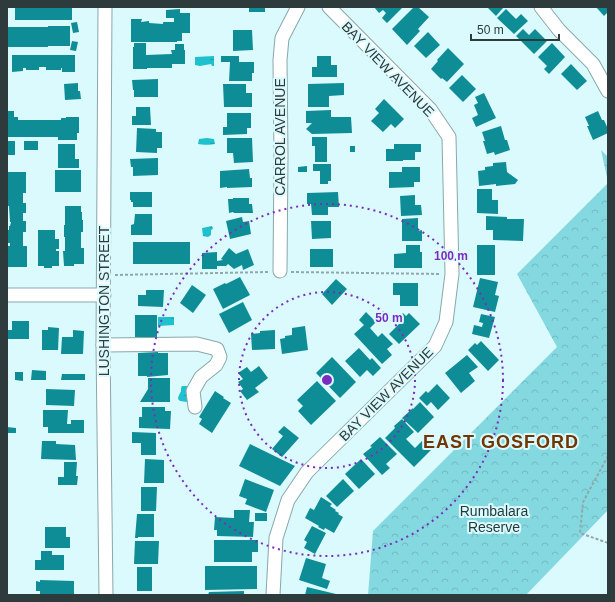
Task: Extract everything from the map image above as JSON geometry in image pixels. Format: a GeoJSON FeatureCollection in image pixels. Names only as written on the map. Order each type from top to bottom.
{"type":"FeatureCollection","features":[{"type":"Feature","properties":{"kind":"street","name":"LUSHINGTON STREET"},"geometry":{"type":"LineString","coordinates":[[105,7],[103,345],[106,595]]}},
{"type":"Feature","properties":{"kind":"street","name":"CARROL AVENUE"},"geometry":{"type":"LineString","coordinates":[[280,271],[280,48],[282,38],[298,7]]}},
{"type":"Feature","properties":{"kind":"street","name":"BAY VIEW AVENUE"},"geometry":{"type":"LineString","coordinates":[[273,595],[276,538],[288,500],[307,472],[435,346],[446,322],[452,274],[449,137],[430,109],[329,7]]}},
{"type":"Feature","properties":{"kind":"street"},"geometry":{"type":"LineString","coordinates":[[541,7],[559,30],[593,64],[608,91]]}},
{"type":"Feature","properties":{"kind":"street"},"geometry":{"type":"LineString","coordinates":[[7,295],[104,295]]}},
{"type":"Feature","properties":{"kind":"street"},"geometry":{"type":"LineString","coordinates":[[103,345],[197,344],[217,349],[220,357],[216,365],[201,378],[193,391],[195,407]]}},
{"type":"Feature","properties":{"kind":"path"},"geometry":{"type":"LineString","coordinates":[[104,276],[280,271],[452,274]]}},
{"type":"Feature","properties":{"kind":"path"},"geometry":{"type":"LineString","coordinates":[[608,456],[583,502],[580,533],[608,543]]}},
{"type":"Feature","properties":{"kind":"green space"},"geometry":{"type":"Polygon","coordinates":[[[601,150],[608,157],[608,182],[601,150]]]}},
{"type":"Feature","properties":{"kind":"green space","name":"Rumbalara Reserve"},"geometry":{"type":"Polygon","coordinates":[[[608,183],[608,510],[526,595],[368,595],[373,531],[557,347],[517,274],[608,183]]]}},
{"type":"Feature","properties":{"kind":"water"},"geometry":{"type":"Polygon","coordinates":[[[214,56],[214,66],[211,64],[200,66],[195,65],[195,57],[214,56]]]}},
{"type":"Feature","properties":{"kind":"water"},"geometry":{"type":"Polygon","coordinates":[[[199,139],[214,139],[215,144],[198,144],[199,139]]]}},
{"type":"Feature","properties":{"kind":"water"},"geometry":{"type":"Polygon","coordinates":[[[212,226],[213,229],[211,230],[211,235],[208,237],[203,236],[202,228],[212,226]]]}},
{"type":"Feature","properties":{"kind":"water"},"geometry":{"type":"Polygon","coordinates":[[[158,317],[174,317],[174,325],[158,326],[158,317]]]}},
{"type":"Feature","properties":{"kind":"water"},"geometry":{"type":"Polygon","coordinates":[[[182,386],[187,386],[187,402],[180,401],[178,399],[182,386]]]}},
{"type":"Feature","properties":{"kind":"building"},"geometry":{"type":"Polygon","coordinates":[[[15,7],[72,7],[72,20],[15,20],[15,7]]]}},
{"type":"Feature","properties":{"kind":"building"},"geometry":{"type":"Polygon","coordinates":[[[249,7],[265,7],[265,12],[249,12],[249,7]]]}},
{"type":"Feature","properties":{"kind":"building"},"geometry":{"type":"Polygon","coordinates":[[[374,7],[402,8],[387,23],[382,18],[386,13],[383,10],[379,13],[374,7]]]}},
{"type":"Feature","properties":{"kind":"building"},"geometry":{"type":"Polygon","coordinates":[[[414,7],[418,7],[429,17],[418,29],[420,31],[407,45],[392,29],[414,7]]]}},
{"type":"Feature","properties":{"kind":"building"},"geometry":{"type":"Polygon","coordinates":[[[487,7],[504,7],[496,16],[487,7]]]}},
{"type":"Feature","properties":{"kind":"building"},"geometry":{"type":"Polygon","coordinates":[[[596,7],[608,7],[608,12],[604,16],[596,7]]]}},
{"type":"Feature","properties":{"kind":"building"},"geometry":{"type":"Polygon","coordinates":[[[180,9],[180,13],[190,13],[190,33],[182,33],[182,41],[131,42],[131,19],[142,19],[141,22],[149,21],[149,23],[163,24],[163,22],[174,22],[174,18],[166,18],[166,10],[180,9]]]}},
{"type":"Feature","properties":{"kind":"building"},"geometry":{"type":"Polygon","coordinates":[[[506,9],[516,19],[521,14],[528,21],[514,34],[497,18],[506,9]]]}},
{"type":"Feature","properties":{"kind":"building"},"geometry":{"type":"Polygon","coordinates":[[[77,22],[79,32],[73,33],[71,23],[77,22]]]}},
{"type":"Feature","properties":{"kind":"building"},"geometry":{"type":"Polygon","coordinates":[[[70,26],[70,46],[7,47],[7,27],[70,26]]]}},
{"type":"Feature","properties":{"kind":"building"},"geometry":{"type":"Polygon","coordinates":[[[523,29],[529,35],[535,29],[547,41],[534,54],[516,36],[523,29]]]}},
{"type":"Feature","properties":{"kind":"building"},"geometry":{"type":"Polygon","coordinates":[[[233,30],[252,30],[253,50],[233,51],[233,30]]]}},
{"type":"Feature","properties":{"kind":"building"},"geometry":{"type":"Polygon","coordinates":[[[428,32],[440,45],[426,58],[414,46],[428,32]]]}},
{"type":"Feature","properties":{"kind":"building"},"geometry":{"type":"Polygon","coordinates":[[[72,41],[78,42],[76,51],[70,50],[72,41]]]}},
{"type":"Feature","properties":{"kind":"building"},"geometry":{"type":"Polygon","coordinates":[[[134,43],[146,43],[146,55],[172,54],[171,50],[175,50],[175,44],[184,44],[185,64],[172,64],[172,68],[133,69],[134,43]]]}},
{"type":"Feature","properties":{"kind":"building"},"geometry":{"type":"Polygon","coordinates":[[[552,43],[565,57],[549,74],[544,69],[547,66],[538,57],[552,43]]]}},
{"type":"Feature","properties":{"kind":"building"},"geometry":{"type":"Polygon","coordinates":[[[448,48],[464,64],[447,82],[442,78],[441,79],[431,69],[448,48]]]}},
{"type":"Feature","properties":{"kind":"building"},"geometry":{"type":"Polygon","coordinates":[[[12,55],[75,55],[75,72],[62,72],[62,68],[61,70],[46,70],[46,67],[39,67],[39,70],[26,70],[26,68],[23,68],[23,71],[12,72],[12,55]]]}},
{"type":"Feature","properties":{"kind":"building"},"geometry":{"type":"Polygon","coordinates":[[[221,56],[239,56],[239,62],[254,62],[252,81],[229,81],[230,62],[221,62],[221,56]]]}},
{"type":"Feature","properties":{"kind":"building"},"geometry":{"type":"Polygon","coordinates":[[[317,56],[331,56],[331,65],[337,65],[337,77],[312,77],[312,67],[317,67],[317,56]]]}},
{"type":"Feature","properties":{"kind":"building"},"geometry":{"type":"Polygon","coordinates":[[[571,64],[587,81],[577,90],[561,74],[571,64]]]}},
{"type":"Feature","properties":{"kind":"building"},"geometry":{"type":"Polygon","coordinates":[[[462,75],[476,89],[463,102],[449,88],[462,75]]]}},
{"type":"Feature","properties":{"kind":"building"},"geometry":{"type":"Polygon","coordinates":[[[158,79],[158,97],[134,97],[132,80],[158,79]]]}},
{"type":"Feature","properties":{"kind":"building"},"geometry":{"type":"Polygon","coordinates":[[[78,83],[78,91],[80,91],[81,99],[65,100],[64,84],[78,83]]]}},
{"type":"Feature","properties":{"kind":"building"},"geometry":{"type":"Polygon","coordinates":[[[344,83],[344,95],[329,96],[329,107],[308,107],[308,84],[344,83]]]}},
{"type":"Feature","properties":{"kind":"building"},"geometry":{"type":"Polygon","coordinates":[[[223,84],[246,84],[246,93],[252,93],[252,107],[224,107],[223,84]]]}},
{"type":"Feature","properties":{"kind":"building"},"geometry":{"type":"Polygon","coordinates":[[[484,93],[496,118],[476,127],[472,118],[478,115],[474,105],[478,103],[475,97],[484,93]]]}},
{"type":"Feature","properties":{"kind":"building"},"geometry":{"type":"Polygon","coordinates":[[[384,99],[404,119],[395,128],[391,124],[383,132],[371,121],[379,113],[375,109],[384,99]]]}},
{"type":"Feature","properties":{"kind":"building"},"geometry":{"type":"Polygon","coordinates":[[[136,107],[150,107],[151,125],[132,125],[132,116],[136,116],[136,107]]]}},
{"type":"Feature","properties":{"kind":"building"},"geometry":{"type":"Polygon","coordinates":[[[331,110],[331,117],[351,117],[352,133],[312,134],[306,129],[312,123],[306,123],[306,111],[331,110]]]}},
{"type":"Feature","properties":{"kind":"building"},"geometry":{"type":"Polygon","coordinates":[[[7,111],[14,111],[14,117],[18,117],[18,120],[61,120],[61,118],[66,117],[79,117],[79,133],[77,133],[77,140],[58,140],[58,137],[7,137],[7,111]]]}},
{"type":"Feature","properties":{"kind":"building"},"geometry":{"type":"Polygon","coordinates":[[[598,111],[602,120],[604,120],[608,133],[593,140],[585,117],[598,111]]]}},
{"type":"Feature","properties":{"kind":"building"},"geometry":{"type":"Polygon","coordinates":[[[227,113],[251,113],[251,128],[247,128],[247,134],[223,135],[223,127],[227,127],[227,113]]]}},
{"type":"Feature","properties":{"kind":"building"},"geometry":{"type":"Polygon","coordinates":[[[501,126],[510,150],[495,155],[494,152],[487,154],[482,132],[501,126]]]}},
{"type":"Feature","properties":{"kind":"building"},"geometry":{"type":"Polygon","coordinates":[[[137,128],[156,129],[156,132],[162,132],[162,148],[157,148],[157,153],[136,152],[137,128]]]}},
{"type":"Feature","properties":{"kind":"building"},"geometry":{"type":"Polygon","coordinates":[[[312,137],[327,137],[327,162],[315,162],[315,146],[312,146],[312,137]]]}},
{"type":"Feature","properties":{"kind":"building"},"geometry":{"type":"Polygon","coordinates":[[[227,138],[252,138],[253,162],[234,163],[233,153],[227,153],[227,138]]]}},
{"type":"Feature","properties":{"kind":"building"},"geometry":{"type":"Polygon","coordinates":[[[7,141],[15,141],[15,155],[7,155],[7,141]]]}},
{"type":"Feature","properties":{"kind":"building"},"geometry":{"type":"Polygon","coordinates":[[[24,141],[38,141],[38,150],[24,150],[24,141]]]}},
{"type":"Feature","properties":{"kind":"building"},"geometry":{"type":"Polygon","coordinates":[[[58,144],[75,144],[75,159],[79,159],[79,168],[58,168],[58,144]]]}},
{"type":"Feature","properties":{"kind":"building"},"geometry":{"type":"Polygon","coordinates":[[[394,144],[421,144],[421,152],[415,152],[415,160],[386,161],[386,149],[394,149],[394,144]]]}},
{"type":"Feature","properties":{"kind":"building"},"geometry":{"type":"Polygon","coordinates":[[[350,146],[355,146],[355,152],[350,152],[350,146]]]}},
{"type":"Feature","properties":{"kind":"building"},"geometry":{"type":"Polygon","coordinates":[[[158,158],[158,175],[133,176],[133,167],[131,167],[130,159],[158,158]]]}},
{"type":"Feature","properties":{"kind":"building"},"geometry":{"type":"Polygon","coordinates":[[[506,162],[507,172],[518,180],[515,184],[479,186],[478,171],[485,170],[485,167],[493,166],[493,163],[506,162]]]}},
{"type":"Feature","properties":{"kind":"building"},"geometry":{"type":"Polygon","coordinates":[[[313,164],[331,164],[331,181],[328,181],[328,184],[320,184],[320,171],[313,171],[313,164]]]}},
{"type":"Feature","properties":{"kind":"building"},"geometry":{"type":"Polygon","coordinates":[[[307,166],[307,172],[298,172],[298,167],[307,166]]]}},
{"type":"Feature","properties":{"kind":"building"},"geometry":{"type":"Polygon","coordinates":[[[402,167],[420,167],[420,182],[414,182],[414,187],[389,188],[389,172],[402,172],[402,167]]]}},
{"type":"Feature","properties":{"kind":"building"},"geometry":{"type":"Polygon","coordinates":[[[249,169],[250,178],[252,178],[252,187],[220,188],[220,171],[249,169]]]}},
{"type":"Feature","properties":{"kind":"building"},"geometry":{"type":"Polygon","coordinates":[[[55,170],[81,170],[81,192],[55,192],[55,170]]]}},
{"type":"Feature","properties":{"kind":"building"},"geometry":{"type":"Polygon","coordinates":[[[7,172],[26,172],[26,193],[23,193],[23,203],[26,203],[26,213],[23,213],[23,221],[26,221],[26,232],[23,232],[23,246],[27,246],[27,267],[7,267],[7,246],[10,246],[10,243],[7,243],[7,230],[9,230],[11,222],[9,206],[7,206],[7,172]]]}},
{"type":"Feature","properties":{"kind":"building"},"geometry":{"type":"Polygon","coordinates":[[[477,189],[492,189],[492,200],[498,200],[498,214],[477,213],[477,189]]]}},
{"type":"Feature","properties":{"kind":"building"},"geometry":{"type":"Polygon","coordinates":[[[130,192],[152,192],[152,207],[133,207],[133,202],[130,200],[130,192]]]}},
{"type":"Feature","properties":{"kind":"building"},"geometry":{"type":"Polygon","coordinates":[[[338,192],[339,207],[328,207],[328,215],[312,215],[311,204],[307,204],[307,193],[338,192]]]}},
{"type":"Feature","properties":{"kind":"building"},"geometry":{"type":"Polygon","coordinates":[[[415,195],[415,205],[421,205],[422,215],[401,216],[400,196],[415,195]]]}},
{"type":"Feature","properties":{"kind":"building"},"geometry":{"type":"Polygon","coordinates":[[[249,198],[249,204],[252,204],[253,213],[229,213],[228,199],[249,198]]]}},
{"type":"Feature","properties":{"kind":"building"},"geometry":{"type":"Polygon","coordinates":[[[65,206],[81,206],[83,232],[81,232],[81,248],[84,248],[84,264],[64,266],[63,251],[65,251],[65,206]]]}},
{"type":"Feature","properties":{"kind":"building"},"geometry":{"type":"Polygon","coordinates":[[[135,214],[152,214],[152,235],[131,235],[131,225],[134,224],[135,214]]]}},
{"type":"Feature","properties":{"kind":"building"},"geometry":{"type":"Polygon","coordinates":[[[486,216],[507,217],[507,219],[524,219],[523,241],[493,240],[493,230],[486,230],[486,216]]]}},
{"type":"Feature","properties":{"kind":"building"},"geometry":{"type":"Polygon","coordinates":[[[242,217],[243,222],[249,221],[251,234],[230,239],[226,221],[242,217]]]}},
{"type":"Feature","properties":{"kind":"building"},"geometry":{"type":"Polygon","coordinates":[[[418,218],[418,231],[422,230],[422,241],[402,241],[402,219],[418,218]]]}},
{"type":"Feature","properties":{"kind":"building"},"geometry":{"type":"Polygon","coordinates":[[[311,221],[331,221],[331,238],[312,239],[311,221]]]}},
{"type":"Feature","properties":{"kind":"building"},"geometry":{"type":"Polygon","coordinates":[[[38,230],[55,230],[55,239],[59,239],[59,249],[56,249],[56,251],[59,251],[59,266],[44,268],[44,266],[38,266],[38,230]]]}},
{"type":"Feature","properties":{"kind":"building"},"geometry":{"type":"Polygon","coordinates":[[[133,242],[190,242],[190,264],[133,264],[133,242]]]}},
{"type":"Feature","properties":{"kind":"building"},"geometry":{"type":"Polygon","coordinates":[[[406,245],[420,245],[420,252],[422,252],[422,268],[394,268],[394,254],[406,253],[406,245]]]}},
{"type":"Feature","properties":{"kind":"building"},"geometry":{"type":"Polygon","coordinates":[[[477,245],[495,245],[495,275],[477,275],[477,245]]]}},
{"type":"Feature","properties":{"kind":"building"},"geometry":{"type":"Polygon","coordinates":[[[229,248],[236,254],[248,249],[254,265],[243,270],[242,265],[234,269],[228,264],[226,266],[217,266],[217,269],[202,269],[202,253],[217,252],[217,261],[223,260],[221,259],[229,248]]]}},
{"type":"Feature","properties":{"kind":"building"},"geometry":{"type":"Polygon","coordinates":[[[310,249],[333,249],[333,267],[310,267],[310,249]]]}},
{"type":"Feature","properties":{"kind":"building"},"geometry":{"type":"Polygon","coordinates":[[[240,277],[250,295],[223,309],[213,289],[240,277]]]}},
{"type":"Feature","properties":{"kind":"building"},"geometry":{"type":"Polygon","coordinates":[[[480,278],[498,282],[495,295],[499,296],[495,312],[473,307],[480,278]]]}},
{"type":"Feature","properties":{"kind":"building"},"geometry":{"type":"Polygon","coordinates":[[[336,279],[347,289],[332,305],[322,294],[336,279]]]}},
{"type":"Feature","properties":{"kind":"building"},"geometry":{"type":"Polygon","coordinates":[[[393,283],[418,283],[418,306],[400,306],[400,295],[393,295],[393,283]]]}},
{"type":"Feature","properties":{"kind":"building"},"geometry":{"type":"Polygon","coordinates":[[[192,285],[206,295],[193,313],[180,303],[192,285]]]}},
{"type":"Feature","properties":{"kind":"building"},"geometry":{"type":"Polygon","coordinates":[[[146,290],[164,290],[163,307],[138,306],[138,295],[146,295],[146,290]]]}},
{"type":"Feature","properties":{"kind":"building"},"geometry":{"type":"Polygon","coordinates":[[[243,302],[252,320],[229,333],[219,314],[243,302]]]}},
{"type":"Feature","properties":{"kind":"building"},"geometry":{"type":"Polygon","coordinates":[[[366,312],[376,322],[370,328],[378,337],[382,333],[393,344],[387,349],[392,355],[382,364],[354,334],[364,325],[359,320],[366,312]]]}},
{"type":"Feature","properties":{"kind":"building"},"geometry":{"type":"Polygon","coordinates":[[[403,313],[406,316],[409,313],[420,324],[399,344],[389,334],[399,324],[396,321],[403,313]]]}},
{"type":"Feature","properties":{"kind":"building"},"geometry":{"type":"Polygon","coordinates":[[[481,314],[495,317],[489,338],[472,334],[474,325],[482,327],[483,323],[479,322],[481,314]]]}},
{"type":"Feature","properties":{"kind":"building"},"geometry":{"type":"Polygon","coordinates":[[[135,315],[157,315],[157,338],[135,337],[135,315]]]}},
{"type":"Feature","properties":{"kind":"building"},"geometry":{"type":"Polygon","coordinates":[[[12,321],[29,321],[29,339],[8,339],[8,330],[12,330],[12,321]]]}},
{"type":"Feature","properties":{"kind":"building"},"geometry":{"type":"Polygon","coordinates":[[[305,326],[308,350],[282,354],[280,339],[285,338],[285,336],[292,335],[292,328],[305,326]]]}},
{"type":"Feature","properties":{"kind":"building"},"geometry":{"type":"Polygon","coordinates":[[[48,327],[59,328],[58,350],[42,350],[42,330],[48,330],[48,327]]]}},
{"type":"Feature","properties":{"kind":"building"},"geometry":{"type":"Polygon","coordinates":[[[73,330],[84,331],[83,354],[61,354],[62,337],[73,337],[73,330]]]}},
{"type":"Feature","properties":{"kind":"building"},"geometry":{"type":"Polygon","coordinates":[[[275,330],[275,349],[252,350],[251,334],[260,333],[260,331],[275,330]]]}},
{"type":"Feature","properties":{"kind":"building"},"geometry":{"type":"Polygon","coordinates":[[[481,341],[499,360],[488,371],[468,350],[475,343],[477,345],[481,341]]]}},
{"type":"Feature","properties":{"kind":"building"},"geometry":{"type":"Polygon","coordinates":[[[359,348],[370,360],[372,358],[381,368],[373,376],[367,370],[360,377],[345,361],[359,348]]]}},
{"type":"Feature","properties":{"kind":"building"},"geometry":{"type":"Polygon","coordinates":[[[138,353],[168,353],[168,375],[147,377],[138,376],[138,353]]]}},
{"type":"Feature","properties":{"kind":"building"},"geometry":{"type":"Polygon","coordinates":[[[467,355],[478,367],[469,373],[475,381],[461,393],[445,373],[467,355]]]}},
{"type":"Feature","properties":{"kind":"building"},"geometry":{"type":"Polygon","coordinates":[[[332,357],[356,382],[340,398],[316,373],[332,357]]]}},
{"type":"Feature","properties":{"kind":"building"},"geometry":{"type":"Polygon","coordinates":[[[259,366],[268,378],[255,388],[259,392],[247,400],[240,391],[243,389],[238,382],[243,379],[238,373],[247,367],[251,372],[259,366]]]}},
{"type":"Feature","properties":{"kind":"building"},"geometry":{"type":"Polygon","coordinates":[[[32,370],[46,371],[46,380],[31,380],[32,370]]]}},
{"type":"Feature","properties":{"kind":"building"},"geometry":{"type":"Polygon","coordinates":[[[15,372],[23,372],[23,381],[15,380],[15,372]]]}},
{"type":"Feature","properties":{"kind":"building"},"geometry":{"type":"Polygon","coordinates":[[[62,374],[85,374],[85,380],[61,380],[62,374]]]}},
{"type":"Feature","properties":{"kind":"building"},"geometry":{"type":"Polygon","coordinates":[[[148,378],[170,378],[170,402],[140,402],[148,389],[148,378]]]}},
{"type":"Feature","properties":{"kind":"building"},"geometry":{"type":"Polygon","coordinates":[[[317,381],[336,401],[311,425],[298,411],[303,406],[297,400],[317,381]]]}},
{"type":"Feature","properties":{"kind":"building"},"geometry":{"type":"Polygon","coordinates":[[[437,384],[450,398],[438,410],[431,402],[427,406],[419,398],[426,391],[428,393],[437,384]]]}},
{"type":"Feature","properties":{"kind":"building"},"geometry":{"type":"Polygon","coordinates":[[[46,389],[75,390],[74,406],[46,405],[46,389]]]}},
{"type":"Feature","properties":{"kind":"building"},"geometry":{"type":"Polygon","coordinates":[[[215,391],[231,403],[212,433],[199,424],[202,419],[199,417],[215,391]]]}},
{"type":"Feature","properties":{"kind":"building"},"geometry":{"type":"Polygon","coordinates":[[[420,402],[434,417],[418,433],[402,418],[420,402]]]}},
{"type":"Feature","properties":{"kind":"building"},"geometry":{"type":"Polygon","coordinates":[[[142,407],[165,407],[165,411],[171,411],[170,429],[139,428],[139,417],[142,417],[142,407]]]}},
{"type":"Feature","properties":{"kind":"building"},"geometry":{"type":"Polygon","coordinates":[[[43,410],[68,410],[67,424],[71,424],[71,420],[84,420],[84,433],[48,433],[48,427],[43,427],[43,410]]]}},
{"type":"Feature","properties":{"kind":"building"},"geometry":{"type":"Polygon","coordinates":[[[402,419],[414,432],[406,439],[415,448],[422,441],[431,450],[414,467],[385,438],[395,428],[394,426],[402,419]]]}},
{"type":"Feature","properties":{"kind":"building"},"geometry":{"type":"Polygon","coordinates":[[[284,426],[299,438],[282,457],[272,449],[283,436],[278,432],[284,426]]]}},
{"type":"Feature","properties":{"kind":"building"},"geometry":{"type":"Polygon","coordinates":[[[7,427],[16,428],[16,433],[7,433],[7,427]]]}},
{"type":"Feature","properties":{"kind":"building"},"geometry":{"type":"Polygon","coordinates":[[[132,432],[156,433],[156,455],[141,455],[141,443],[132,443],[132,432]]]}},
{"type":"Feature","properties":{"kind":"building"},"geometry":{"type":"Polygon","coordinates":[[[380,437],[397,454],[386,464],[390,468],[382,475],[363,454],[372,447],[370,446],[380,437]]]}},
{"type":"Feature","properties":{"kind":"building"},"geometry":{"type":"Polygon","coordinates":[[[42,441],[56,441],[56,444],[75,445],[76,460],[41,459],[42,441]]]}},
{"type":"Feature","properties":{"kind":"building"},"geometry":{"type":"Polygon","coordinates":[[[250,444],[295,466],[280,486],[239,466],[250,444]]]}},
{"type":"Feature","properties":{"kind":"building"},"geometry":{"type":"Polygon","coordinates":[[[145,459],[164,460],[164,483],[144,483],[145,459]]]}},
{"type":"Feature","properties":{"kind":"building"},"geometry":{"type":"Polygon","coordinates":[[[361,459],[375,474],[359,489],[345,474],[361,459]]]}},
{"type":"Feature","properties":{"kind":"building"},"geometry":{"type":"Polygon","coordinates":[[[64,462],[77,462],[77,485],[58,485],[58,477],[64,477],[64,462]]]}},
{"type":"Feature","properties":{"kind":"building"},"geometry":{"type":"Polygon","coordinates":[[[245,479],[274,490],[266,512],[245,504],[247,499],[239,496],[245,479]]]}},
{"type":"Feature","properties":{"kind":"building"},"geometry":{"type":"Polygon","coordinates":[[[343,479],[354,491],[337,507],[326,496],[343,479]]]}},
{"type":"Feature","properties":{"kind":"building"},"geometry":{"type":"Polygon","coordinates":[[[141,487],[157,487],[156,511],[141,511],[141,487]]]}},
{"type":"Feature","properties":{"kind":"building"},"geometry":{"type":"Polygon","coordinates":[[[321,497],[332,504],[330,506],[343,517],[334,533],[325,528],[324,530],[318,527],[319,526],[305,518],[310,508],[314,510],[321,497]]]}},
{"type":"Feature","properties":{"kind":"building"},"geometry":{"type":"Polygon","coordinates":[[[234,510],[250,510],[249,522],[254,522],[253,537],[217,536],[217,530],[214,530],[215,517],[234,518],[234,510]]]}},
{"type":"Feature","properties":{"kind":"building"},"geometry":{"type":"Polygon","coordinates":[[[255,513],[267,513],[267,521],[255,521],[255,513]]]}},
{"type":"Feature","properties":{"kind":"building"},"geometry":{"type":"Polygon","coordinates":[[[137,514],[154,514],[154,537],[135,538],[137,514]]]}},
{"type":"Feature","properties":{"kind":"building"},"geometry":{"type":"Polygon","coordinates":[[[312,526],[326,533],[315,554],[304,548],[307,542],[304,540],[312,526]]]}},
{"type":"Feature","properties":{"kind":"building"},"geometry":{"type":"Polygon","coordinates":[[[45,527],[66,527],[66,537],[70,537],[70,548],[45,548],[45,527]]]}},
{"type":"Feature","properties":{"kind":"building"},"geometry":{"type":"Polygon","coordinates":[[[214,540],[258,540],[258,552],[252,552],[252,562],[214,562],[214,540]]]}},
{"type":"Feature","properties":{"kind":"building"},"geometry":{"type":"Polygon","coordinates":[[[135,541],[159,541],[158,564],[134,564],[135,541]]]}},
{"type":"Feature","properties":{"kind":"building"},"geometry":{"type":"Polygon","coordinates":[[[41,551],[52,551],[52,555],[64,555],[64,570],[35,570],[35,560],[41,560],[41,551]]]}},
{"type":"Feature","properties":{"kind":"building"},"geometry":{"type":"Polygon","coordinates":[[[306,558],[326,564],[322,578],[330,581],[327,589],[299,580],[306,558]]]}},
{"type":"Feature","properties":{"kind":"building"},"geometry":{"type":"Polygon","coordinates":[[[205,566],[257,566],[257,589],[205,590],[205,566]]]}},
{"type":"Feature","properties":{"kind":"building"},"geometry":{"type":"Polygon","coordinates":[[[137,567],[152,567],[152,591],[137,591],[137,567]]]}},
{"type":"Feature","properties":{"kind":"building"},"geometry":{"type":"Polygon","coordinates":[[[40,580],[74,581],[74,595],[40,595],[40,591],[36,591],[36,581],[40,582],[40,580]]]}},
{"type":"Feature","properties":{"kind":"building"},"geometry":{"type":"Polygon","coordinates":[[[307,587],[336,594],[305,595],[307,587]]]}},
{"type":"Feature","properties":{"kind":"building"},"geometry":{"type":"Polygon","coordinates":[[[244,591],[244,595],[208,595],[209,592],[244,591]]]}},
{"type":"Feature","properties":{"kind":"district","name":"EAST GOSFORD"},"geometry":{"type":"Point","coordinates":[501,442]}}]}
